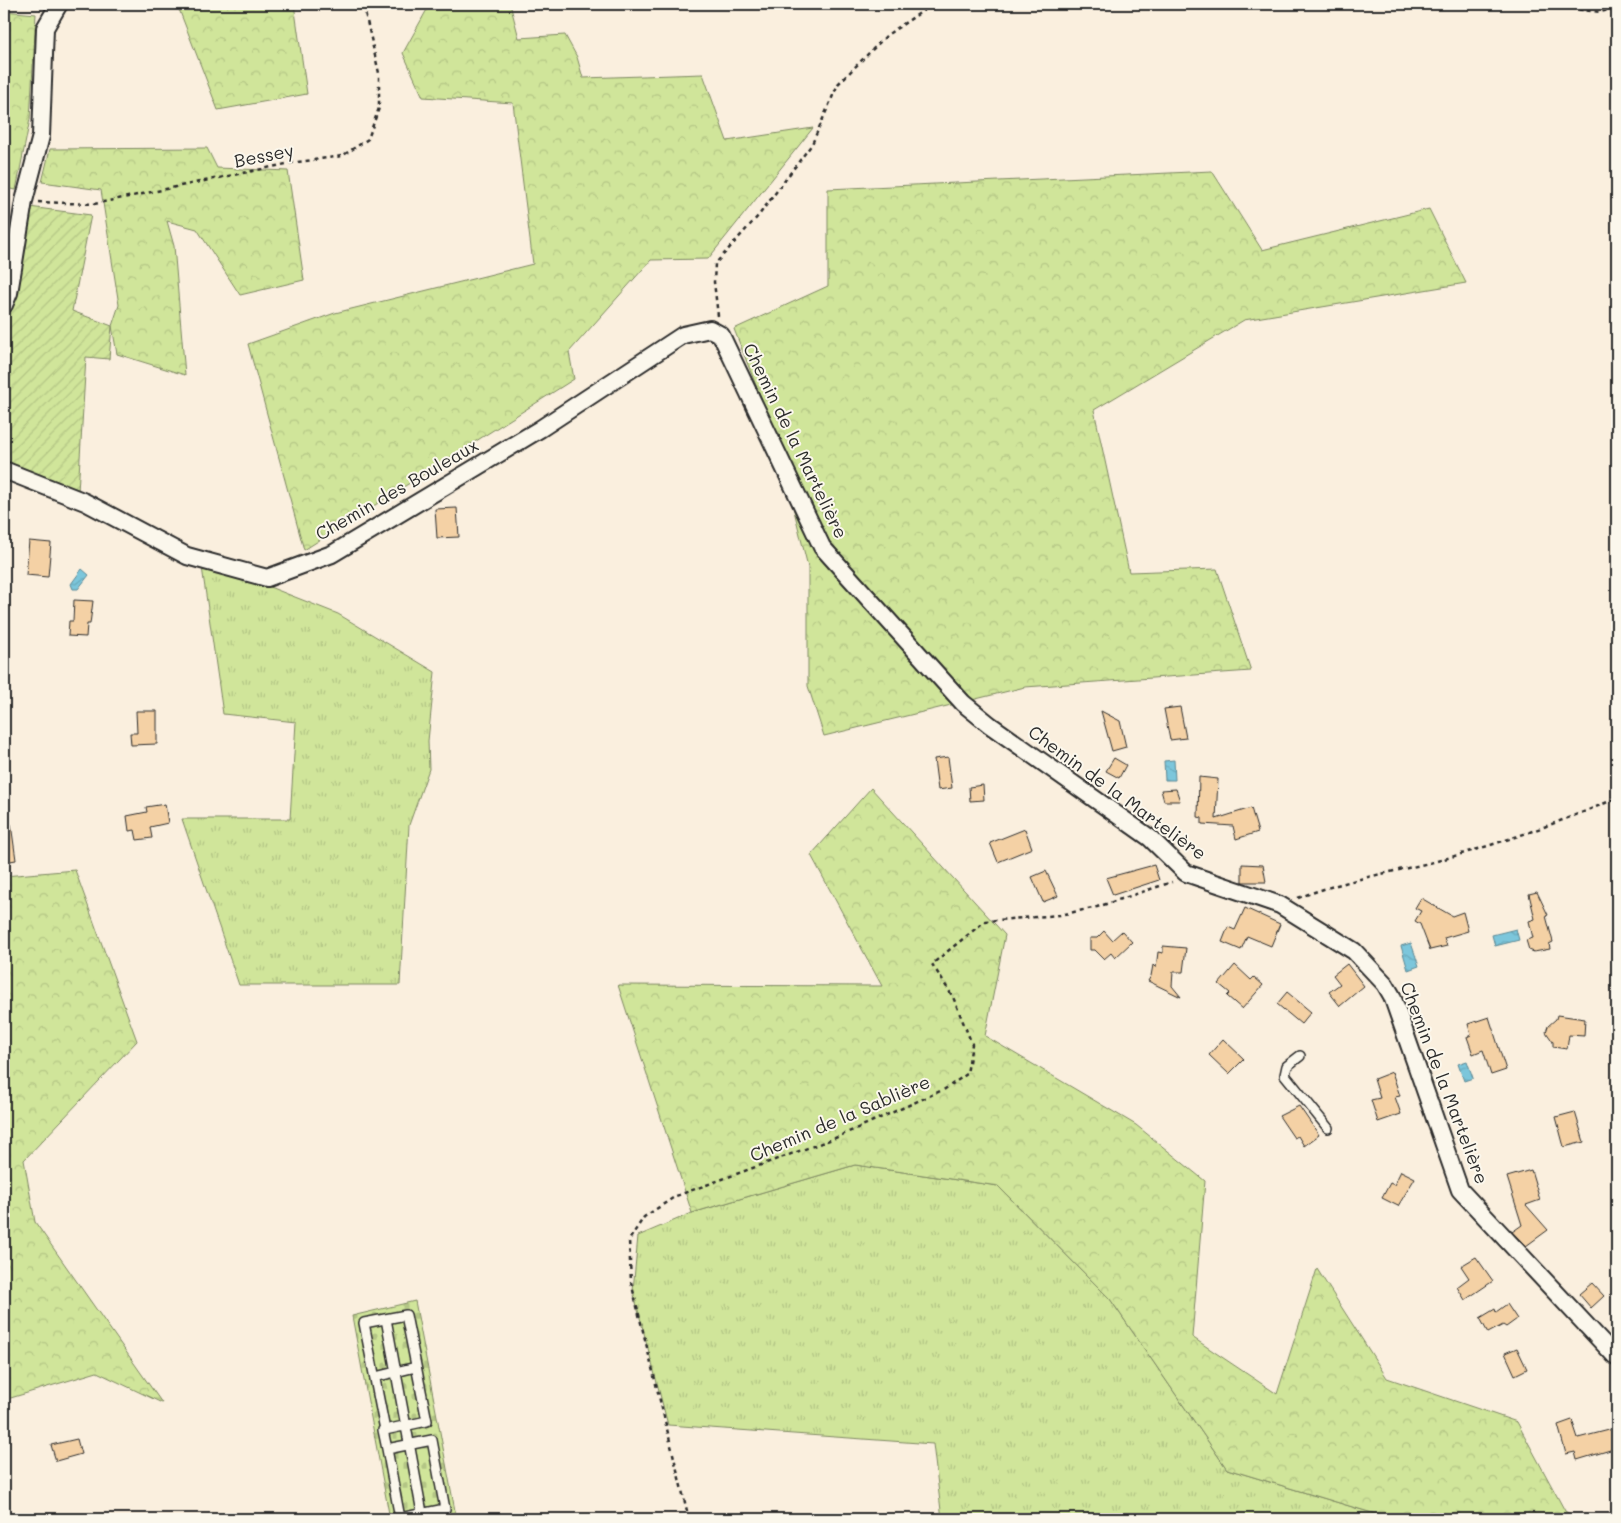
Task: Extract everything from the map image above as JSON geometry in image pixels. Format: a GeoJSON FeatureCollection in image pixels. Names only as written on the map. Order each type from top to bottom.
{"type":"FeatureCollection","features":[{"type":"Feature","properties":{"kind":"street"},"geometry":{"type":"LineString","coordinates":[[4,306],[9,293],[24,201],[41,136],[45,28],[59,4]]}},
{"type":"Feature","properties":{"kind":"street","name":"Chemin des Bouleaux"},"geometry":{"type":"LineString","coordinates":[[4,470],[85,502],[187,556],[267,578],[332,554],[540,429],[683,335],[716,332]]}},
{"type":"Feature","properties":{"kind":"street","name":"Chemin de la Martelière"},"geometry":{"type":"LineString","coordinates":[[716,332],[822,547],[963,703],[990,725],[1150,838],[1186,873],[1280,905],[1354,951],[1385,984],[1392,996],[1430,1109],[1460,1190],[1617,1358]]}},
{"type":"Feature","properties":{"kind":"lane"},"geometry":{"type":"LineString","coordinates":[[1300,1056],[1287,1066],[1285,1075],[1328,1128]]}},
{"type":"Feature","properties":{"kind":"lane"},"geometry":{"type":"LineString","coordinates":[[385,1430],[427,1421],[406,1315],[364,1323],[385,1430],[383,1430],[400,1518],[423,1516],[445,1509],[432,1440],[387,1449]]}},
{"type":"Feature","properties":{"kind":"lane"},"geometry":{"type":"LineString","coordinates":[[386,1319],[423,1516]]}},
{"type":"Feature","properties":{"kind":"lane"},"geometry":{"type":"LineString","coordinates":[[375,1377],[416,1367]]}},
{"type":"Feature","properties":{"kind":"path","name":"Bessey"},"geometry":{"type":"LineString","coordinates":[[24,201],[94,204],[291,163],[342,156],[368,139],[379,108],[379,74],[363,4]]}},
{"type":"Feature","properties":{"kind":"path"},"geometry":{"type":"LineString","coordinates":[[716,332],[715,264],[759,215],[812,144],[838,84],[887,35],[934,4]]}},
{"type":"Feature","properties":{"kind":"path"},"geometry":{"type":"LineString","coordinates":[[1531,4],[1600,12],[1617,8]]}},
{"type":"Feature","properties":{"kind":"path"},"geometry":{"type":"LineString","coordinates":[[1280,905],[1334,884],[1438,860],[1512,838],[1617,798]]}},
{"type":"Feature","properties":{"kind":"path","name":"Chemin de la Sablière"},"geometry":{"type":"LineString","coordinates":[[689,1519],[632,1282],[629,1240],[644,1217],[676,1196],[835,1138],[945,1089],[967,1074],[972,1044],[952,997],[932,964],[985,921],[1060,915],[1098,907],[1178,880],[1186,873]]}},
{"type":"Feature","properties":{"kind":"green space"},"geometry":{"type":"Polygon","coordinates":[[[177,4],[294,4],[307,94],[218,110],[177,4]]]}},
{"type":"Feature","properties":{"kind":"green space"},"geometry":{"type":"Polygon","coordinates":[[[430,4],[510,4],[519,38],[565,35],[577,57],[583,78],[703,74],[727,141],[813,128],[708,259],[651,260],[569,352],[574,379],[304,550],[248,344],[335,313],[533,264],[513,103],[423,97],[403,53],[430,4]]]}},
{"type":"Feature","properties":{"kind":"green space"},"geometry":{"type":"Polygon","coordinates":[[[4,11],[36,14],[30,119],[16,190],[4,188],[4,11]]]}},
{"type":"Feature","properties":{"kind":"green space"},"geometry":{"type":"Polygon","coordinates":[[[207,148],[217,168],[288,171],[304,280],[240,295],[197,229],[167,221],[174,246],[185,375],[117,354],[112,326],[119,305],[101,190],[42,182],[50,149],[207,148]]]}},
{"type":"Feature","properties":{"kind":"green space"},"geometry":{"type":"Polygon","coordinates":[[[1212,171],[1262,250],[1429,209],[1466,283],[1244,320],[1094,410],[1129,572],[1217,569],[1251,671],[1025,687],[824,736],[808,686],[808,567],[775,434],[734,329],[828,286],[828,189],[1212,171]]]}},
{"type":"Feature","properties":{"kind":"green space"},"geometry":{"type":"Polygon","coordinates":[[[29,207],[91,215],[72,311],[112,326],[109,359],[86,357],[78,492],[4,464],[4,320],[13,291],[29,207]]]}},
{"type":"Feature","properties":{"kind":"green space"},"geometry":{"type":"Polygon","coordinates":[[[201,560],[338,614],[435,672],[428,741],[429,769],[409,825],[400,985],[239,985],[182,819],[290,819],[296,722],[223,714],[201,560]]]}},
{"type":"Feature","properties":{"kind":"green space"},"geometry":{"type":"Polygon","coordinates":[[[871,788],[1005,935],[985,1036],[1136,1125],[1205,1181],[1192,1337],[1277,1394],[1317,1269],[1387,1378],[1517,1422],[1565,1511],[1576,1519],[1392,1519],[1227,1469],[1110,1299],[998,1186],[855,1165],[692,1213],[618,985],[882,986],[811,855],[871,788]]]}},
{"type":"Feature","properties":{"kind":"green space"},"geometry":{"type":"Polygon","coordinates":[[[75,870],[137,1041],[24,1160],[35,1222],[162,1403],[97,1372],[4,1400],[4,876],[75,870]]]}},
{"type":"Feature","properties":{"kind":"green space"},"geometry":{"type":"Polygon","coordinates":[[[855,1165],[998,1186],[1110,1299],[1227,1469],[1392,1519],[942,1519],[933,1444],[668,1425],[633,1291],[638,1236],[692,1213],[855,1165]]]}},
{"type":"Feature","properties":{"kind":"green space"},"geometry":{"type":"Polygon","coordinates":[[[415,1301],[456,1516],[438,1519],[390,1519],[352,1316],[415,1301]]]}},
{"type":"Feature","properties":{"kind":"water"},"geometry":{"type":"Polygon","coordinates":[[[82,569],[89,575],[78,589],[73,589],[71,584],[82,569]]]}},
{"type":"Feature","properties":{"kind":"water"},"geometry":{"type":"Polygon","coordinates":[[[1174,760],[1175,780],[1165,780],[1164,761],[1174,760]]]}},
{"type":"Feature","properties":{"kind":"water"},"geometry":{"type":"Polygon","coordinates":[[[1516,929],[1519,940],[1495,946],[1492,935],[1516,929]]]}},
{"type":"Feature","properties":{"kind":"water"},"geometry":{"type":"Polygon","coordinates":[[[1411,943],[1419,966],[1408,970],[1401,946],[1411,943]]]}},
{"type":"Feature","properties":{"kind":"water"},"geometry":{"type":"Polygon","coordinates":[[[1467,1061],[1473,1078],[1464,1081],[1458,1064],[1467,1061]]]}},
{"type":"Feature","properties":{"kind":"building"},"geometry":{"type":"Polygon","coordinates":[[[457,508],[459,537],[437,538],[435,509],[457,508]]]}},
{"type":"Feature","properties":{"kind":"building"},"geometry":{"type":"Polygon","coordinates":[[[29,541],[51,543],[48,577],[26,575],[29,541]]]}},
{"type":"Feature","properties":{"kind":"building"},"geometry":{"type":"Polygon","coordinates":[[[74,600],[93,601],[86,637],[68,636],[69,621],[73,621],[74,600]]]}},
{"type":"Feature","properties":{"kind":"building"},"geometry":{"type":"Polygon","coordinates":[[[1180,707],[1186,738],[1170,740],[1164,709],[1180,707]]]}},
{"type":"Feature","properties":{"kind":"building"},"geometry":{"type":"Polygon","coordinates":[[[136,711],[157,711],[157,744],[131,745],[130,733],[137,733],[136,711]]]}},
{"type":"Feature","properties":{"kind":"building"},"geometry":{"type":"Polygon","coordinates":[[[1101,711],[1120,721],[1126,747],[1112,751],[1101,711]]]}},
{"type":"Feature","properties":{"kind":"building"},"geometry":{"type":"Polygon","coordinates":[[[948,757],[952,788],[938,790],[934,759],[948,757]]]}},
{"type":"Feature","properties":{"kind":"building"},"geometry":{"type":"Polygon","coordinates":[[[1114,758],[1126,765],[1119,778],[1106,771],[1114,758]]]}},
{"type":"Feature","properties":{"kind":"building"},"geometry":{"type":"Polygon","coordinates":[[[1199,777],[1218,779],[1216,819],[1251,808],[1258,832],[1236,839],[1233,826],[1202,824],[1202,818],[1198,817],[1199,777]]]}},
{"type":"Feature","properties":{"kind":"building"},"geometry":{"type":"Polygon","coordinates":[[[983,785],[984,800],[970,801],[969,787],[983,785]]]}},
{"type":"Feature","properties":{"kind":"building"},"geometry":{"type":"Polygon","coordinates":[[[1176,789],[1180,801],[1164,801],[1161,790],[1176,789]]]}},
{"type":"Feature","properties":{"kind":"building"},"geometry":{"type":"Polygon","coordinates":[[[165,804],[168,823],[150,827],[152,838],[137,840],[135,830],[129,831],[127,816],[147,812],[146,807],[165,804]]]}},
{"type":"Feature","properties":{"kind":"building"},"geometry":{"type":"Polygon","coordinates":[[[11,824],[16,860],[4,862],[4,825],[11,824]]]}},
{"type":"Feature","properties":{"kind":"building"},"geometry":{"type":"Polygon","coordinates":[[[1025,829],[1032,848],[998,862],[990,843],[1025,829]]]}},
{"type":"Feature","properties":{"kind":"building"},"geometry":{"type":"Polygon","coordinates":[[[1242,864],[1263,865],[1266,882],[1242,882],[1242,864]]]}},
{"type":"Feature","properties":{"kind":"building"},"geometry":{"type":"Polygon","coordinates":[[[1154,865],[1159,880],[1113,895],[1106,878],[1154,865]]]}},
{"type":"Feature","properties":{"kind":"building"},"geometry":{"type":"Polygon","coordinates":[[[1046,871],[1058,896],[1043,902],[1032,877],[1046,871]]]}},
{"type":"Feature","properties":{"kind":"building"},"geometry":{"type":"Polygon","coordinates":[[[1537,892],[1548,915],[1546,916],[1553,942],[1549,944],[1550,949],[1534,952],[1529,950],[1526,940],[1533,938],[1529,921],[1535,919],[1529,894],[1537,892]]]}},
{"type":"Feature","properties":{"kind":"building"},"geometry":{"type":"Polygon","coordinates":[[[1421,898],[1452,916],[1463,912],[1468,931],[1444,938],[1447,946],[1430,950],[1420,924],[1415,921],[1421,911],[1415,908],[1421,898]]]}},
{"type":"Feature","properties":{"kind":"building"},"geometry":{"type":"Polygon","coordinates":[[[1245,908],[1280,924],[1271,946],[1247,936],[1241,950],[1222,942],[1228,927],[1235,930],[1245,908]]]}},
{"type":"Feature","properties":{"kind":"building"},"geometry":{"type":"Polygon","coordinates":[[[1104,931],[1112,940],[1122,931],[1132,942],[1115,958],[1111,953],[1104,959],[1095,950],[1090,950],[1090,938],[1097,938],[1104,931]]]}},
{"type":"Feature","properties":{"kind":"building"},"geometry":{"type":"Polygon","coordinates":[[[1163,946],[1186,948],[1183,972],[1173,972],[1172,986],[1181,997],[1148,981],[1153,965],[1156,968],[1158,952],[1163,953],[1163,946]]]}},
{"type":"Feature","properties":{"kind":"building"},"geometry":{"type":"Polygon","coordinates":[[[1347,964],[1364,986],[1340,1006],[1329,992],[1340,984],[1333,975],[1347,964]]]}},
{"type":"Feature","properties":{"kind":"building"},"geometry":{"type":"Polygon","coordinates":[[[1235,965],[1251,980],[1254,977],[1263,985],[1242,1009],[1227,996],[1230,993],[1219,984],[1235,965]]]}},
{"type":"Feature","properties":{"kind":"building"},"geometry":{"type":"Polygon","coordinates":[[[1287,992],[1311,1012],[1301,1024],[1277,1004],[1287,992]]]}},
{"type":"Feature","properties":{"kind":"building"},"geometry":{"type":"Polygon","coordinates":[[[1557,1015],[1585,1019],[1584,1036],[1569,1035],[1567,1049],[1553,1047],[1553,1042],[1546,1032],[1548,1026],[1556,1019],[1557,1015]]]}},
{"type":"Feature","properties":{"kind":"building"},"geometry":{"type":"Polygon","coordinates":[[[1489,1017],[1506,1070],[1491,1075],[1483,1050],[1473,1054],[1467,1037],[1471,1035],[1468,1024],[1489,1017]]]}},
{"type":"Feature","properties":{"kind":"building"},"geometry":{"type":"Polygon","coordinates":[[[1223,1039],[1244,1059],[1229,1074],[1209,1055],[1223,1039]]]}},
{"type":"Feature","properties":{"kind":"building"},"geometry":{"type":"Polygon","coordinates":[[[1392,1072],[1400,1096],[1395,1097],[1401,1114],[1378,1122],[1371,1100],[1380,1098],[1374,1079],[1392,1072]]]}},
{"type":"Feature","properties":{"kind":"building"},"geometry":{"type":"Polygon","coordinates":[[[1299,1106],[1319,1135],[1304,1146],[1298,1136],[1294,1138],[1279,1116],[1299,1106]]]}},
{"type":"Feature","properties":{"kind":"building"},"geometry":{"type":"Polygon","coordinates":[[[1575,1112],[1584,1142],[1564,1147],[1556,1117],[1575,1112]]]}},
{"type":"Feature","properties":{"kind":"building"},"geometry":{"type":"Polygon","coordinates":[[[1531,1170],[1540,1200],[1526,1205],[1548,1230],[1526,1246],[1512,1232],[1522,1225],[1507,1177],[1531,1170]]]}},
{"type":"Feature","properties":{"kind":"building"},"geometry":{"type":"Polygon","coordinates":[[[1401,1171],[1415,1178],[1398,1206],[1382,1198],[1390,1183],[1394,1185],[1401,1171]]]}},
{"type":"Feature","properties":{"kind":"building"},"geometry":{"type":"Polygon","coordinates":[[[1476,1257],[1493,1281],[1465,1300],[1457,1287],[1469,1278],[1461,1266],[1476,1257]]]}},
{"type":"Feature","properties":{"kind":"building"},"geometry":{"type":"Polygon","coordinates":[[[1592,1283],[1604,1296],[1591,1308],[1579,1294],[1592,1283]]]}},
{"type":"Feature","properties":{"kind":"building"},"geometry":{"type":"Polygon","coordinates":[[[1507,1304],[1517,1319],[1506,1327],[1503,1325],[1488,1333],[1480,1318],[1495,1309],[1496,1312],[1507,1304]]]}},
{"type":"Feature","properties":{"kind":"building"},"geometry":{"type":"Polygon","coordinates":[[[1517,1348],[1527,1369],[1515,1375],[1505,1353],[1517,1348]]]}},
{"type":"Feature","properties":{"kind":"building"},"geometry":{"type":"Polygon","coordinates":[[[1572,1420],[1578,1438],[1617,1428],[1617,1448],[1577,1460],[1575,1452],[1566,1454],[1558,1425],[1572,1420]]]}},
{"type":"Feature","properties":{"kind":"building"},"geometry":{"type":"Polygon","coordinates":[[[77,1439],[81,1454],[56,1461],[51,1445],[77,1439]]]}}]}
